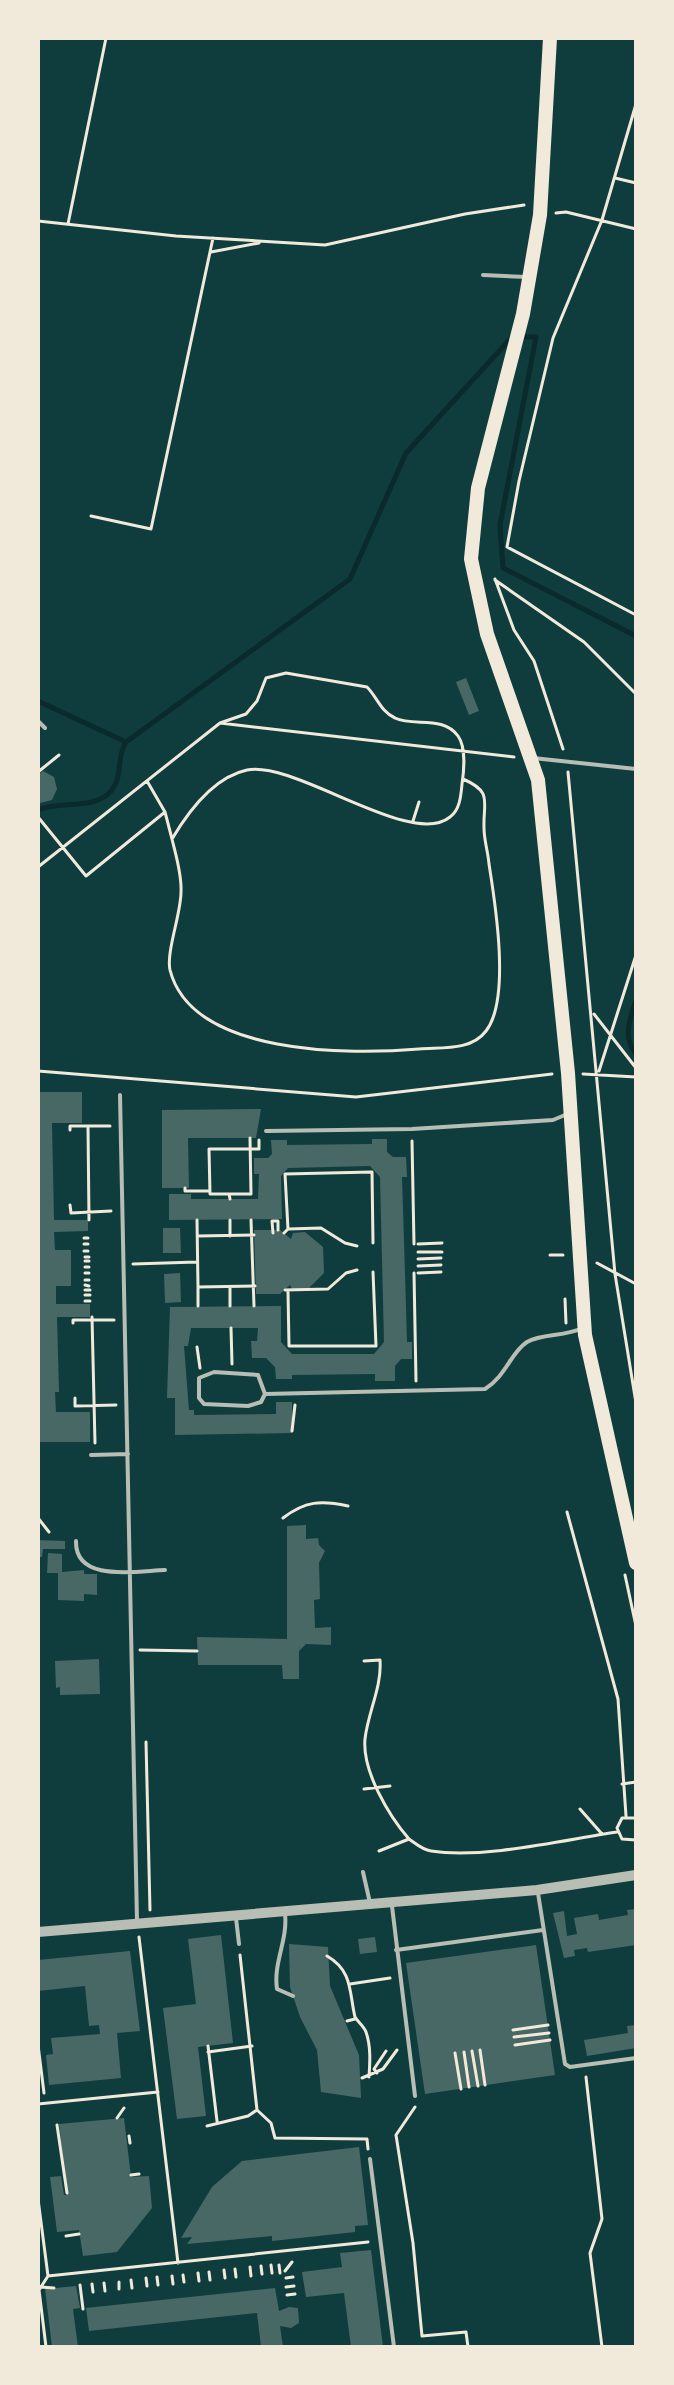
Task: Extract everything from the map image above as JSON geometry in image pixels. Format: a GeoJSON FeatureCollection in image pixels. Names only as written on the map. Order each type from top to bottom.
{"type":"FeatureCollection","features":[{"type":"Feature","properties":{"kind":"main road"},"geometry":{"type":"LineString","coordinates":[[550,38],[540,215],[529,278],[478,488],[471,559],[487,634],[538,780],[568,1073],[585,1327],[636,1563]]}},
{"type":"Feature","properties":{"kind":"street"},"geometry":{"type":"LineString","coordinates":[[38,1932],[537,1890],[607,1882],[636,1875]]}},
{"type":"Feature","properties":{"kind":"lane"},"geometry":{"type":"LineString","coordinates":[[483,275],[529,278]]}},
{"type":"Feature","properties":{"kind":"lane"},"geometry":{"type":"LineString","coordinates":[[38,721],[45,728]]}},
{"type":"Feature","properties":{"kind":"lane"},"geometry":{"type":"LineString","coordinates":[[530,758],[636,769]]}},
{"type":"Feature","properties":{"kind":"lane"},"geometry":{"type":"LineString","coordinates":[[120,1095],[137,1924]]}},
{"type":"Feature","properties":{"kind":"lane"},"geometry":{"type":"LineString","coordinates":[[266,1131],[412,1129],[553,1120],[571,1110]]}},
{"type":"Feature","properties":{"kind":"lane"},"geometry":{"type":"LineString","coordinates":[[265,1394],[485,1389],[501,1379],[523,1345],[531,1340],[566,1336],[585,1327]]}},
{"type":"Feature","properties":{"kind":"lane"},"geometry":{"type":"LineString","coordinates":[[205,1373],[258,1375],[265,1394],[261,1402],[248,1406],[212,1407],[199,1398],[199,1378],[205,1373]]}},
{"type":"Feature","properties":{"kind":"lane"},"geometry":{"type":"LineString","coordinates":[[93,1455],[128,1454]]}},
{"type":"Feature","properties":{"kind":"lane"},"geometry":{"type":"LineString","coordinates":[[76,1541],[75,1555],[95,1570],[165,1570]]}},
{"type":"Feature","properties":{"kind":"lane"},"geometry":{"type":"LineString","coordinates":[[363,1872],[371,1905]]}},
{"type":"Feature","properties":{"kind":"lane"},"geometry":{"type":"LineString","coordinates":[[537,1890],[565,2064],[585,2065],[636,2058]]}},
{"type":"Feature","properties":{"kind":"lane"},"geometry":{"type":"LineString","coordinates":[[392,1903],[415,2096]]}},
{"type":"Feature","properties":{"kind":"lane"},"geometry":{"type":"LineString","coordinates":[[285,1912],[287,1932],[275,1976],[277,1989],[293,1996]]}},
{"type":"Feature","properties":{"kind":"lane"},"geometry":{"type":"LineString","coordinates":[[236,1916],[239,1944]]}},
{"type":"Feature","properties":{"kind":"lane"},"geometry":{"type":"LineString","coordinates":[[396,1950],[543,1930]]}},
{"type":"Feature","properties":{"kind":"lane"},"geometry":{"type":"LineString","coordinates":[[370,2159],[394,2347]]}},
{"type":"Feature","properties":{"kind":"path"},"geometry":{"type":"LineString","coordinates":[[68,224],[106,38]]}},
{"type":"Feature","properties":{"kind":"path"},"geometry":{"type":"LineString","coordinates":[[636,104],[602,220],[553,338],[519,481],[507,547],[636,615]]}},
{"type":"Feature","properties":{"kind":"path"},"geometry":{"type":"LineString","coordinates":[[615,178],[636,183]]}},
{"type":"Feature","properties":{"kind":"path"},"geometry":{"type":"LineString","coordinates":[[38,221],[325,245],[522,204],[540,215],[566,212],[636,229]]}},
{"type":"Feature","properties":{"kind":"path"},"geometry":{"type":"LineString","coordinates":[[91,516],[151,529],[213,238]]}},
{"type":"Feature","properties":{"kind":"path"},"geometry":{"type":"LineString","coordinates":[[210,253],[266,242]]}},
{"type":"Feature","properties":{"kind":"path"},"geometry":{"type":"LineString","coordinates":[[636,694],[584,642],[537,605],[495,579],[514,630],[534,661],[567,762],[615,1274],[636,1403]]}},
{"type":"Feature","properties":{"kind":"path"},"geometry":{"type":"LineString","coordinates":[[38,867],[220,723],[246,714],[257,701],[266,678],[286,673],[367,687],[379,705],[396,719],[445,726],[458,736],[463,779],[460,802],[451,817],[439,823],[413,821],[356,806],[329,790],[294,778],[250,769],[226,777],[186,815],[172,839]]}},
{"type":"Feature","properties":{"kind":"path"},"geometry":{"type":"LineString","coordinates":[[220,723],[530,758]]}},
{"type":"Feature","properties":{"kind":"path"},"geometry":{"type":"LineString","coordinates":[[38,772],[59,755]]}},
{"type":"Feature","properties":{"kind":"path"},"geometry":{"type":"LineString","coordinates":[[147,781],[165,812],[172,839],[181,892],[170,969],[190,1006],[214,1023],[287,1047],[368,1053],[471,1044],[488,1030],[497,1002],[499,929],[484,829],[486,799],[479,786],[463,779]]}},
{"type":"Feature","properties":{"kind":"path"},"geometry":{"type":"LineString","coordinates":[[413,821],[419,802]]}},
{"type":"Feature","properties":{"kind":"path"},"geometry":{"type":"LineString","coordinates":[[38,817],[86,876],[165,812]]}},
{"type":"Feature","properties":{"kind":"path"},"geometry":{"type":"LineString","coordinates":[[598,1074],[636,955]]}},
{"type":"Feature","properties":{"kind":"path"},"geometry":{"type":"LineString","coordinates":[[592,1011],[636,1068]]}},
{"type":"Feature","properties":{"kind":"path"},"geometry":{"type":"LineString","coordinates":[[38,1071],[356,1097],[568,1073],[636,1077]]}},
{"type":"Feature","properties":{"kind":"path"},"geometry":{"type":"LineString","coordinates":[[70,1130],[70,1126],[121,1125]]}},
{"type":"Feature","properties":{"kind":"path"},"geometry":{"type":"LineString","coordinates":[[88,1126],[89,1220]]}},
{"type":"Feature","properties":{"kind":"path"},"geometry":{"type":"LineString","coordinates":[[412,1129],[416,1244],[442,1243]]}},
{"type":"Feature","properties":{"kind":"path"},"geometry":{"type":"LineString","coordinates":[[250,1138],[251,1149],[251,1194],[210,1194],[209,1149],[251,1149],[259,1149],[259,1131]]}},
{"type":"Feature","properties":{"kind":"path"},"geometry":{"type":"LineString","coordinates":[[357,1246],[345,1243],[321,1228],[286,1231],[285,1174],[373,1172],[373,1243]]}},
{"type":"Feature","properties":{"kind":"path"},"geometry":{"type":"LineString","coordinates":[[185,1188],[210,1191]]}},
{"type":"Feature","properties":{"kind":"path"},"geometry":{"type":"LineString","coordinates":[[70,1205],[71,1213],[122,1211]]}},
{"type":"Feature","properties":{"kind":"path"},"geometry":{"type":"LineString","coordinates":[[197,1220],[198,1306]]}},
{"type":"Feature","properties":{"kind":"path"},"geometry":{"type":"LineString","coordinates":[[230,1220],[230,1236]]}},
{"type":"Feature","properties":{"kind":"path"},"geometry":{"type":"LineString","coordinates":[[251,1220],[254,1306]]}},
{"type":"Feature","properties":{"kind":"path"},"geometry":{"type":"LineString","coordinates":[[273,1233],[272,1221],[278,1221],[278,1230]]}},
{"type":"Feature","properties":{"kind":"path"},"geometry":{"type":"LineString","coordinates":[[197,1237],[253,1235]]}},
{"type":"Feature","properties":{"kind":"path"},"geometry":{"type":"LineString","coordinates":[[580,1246],[602,1268],[636,1284]]}},
{"type":"Feature","properties":{"kind":"path"},"geometry":{"type":"LineString","coordinates":[[418,1252],[442,1252]]}},
{"type":"Feature","properties":{"kind":"path"},"geometry":{"type":"LineString","coordinates":[[418,1259],[441,1258]]}},
{"type":"Feature","properties":{"kind":"path"},"geometry":{"type":"LineString","coordinates":[[124,1264],[197,1262]]}},
{"type":"Feature","properties":{"kind":"path"},"geometry":{"type":"LineString","coordinates":[[418,1266],[441,1265]]}},
{"type":"Feature","properties":{"kind":"path"},"geometry":{"type":"LineString","coordinates":[[357,1270],[346,1273],[328,1289],[286,1291],[289,1346],[376,1346],[373,1272]]}},
{"type":"Feature","properties":{"kind":"path"},"geometry":{"type":"LineString","coordinates":[[416,1392],[416,1273],[441,1272]]}},
{"type":"Feature","properties":{"kind":"path"},"geometry":{"type":"LineString","coordinates":[[198,1287],[254,1286]]}},
{"type":"Feature","properties":{"kind":"path"},"geometry":{"type":"LineString","coordinates":[[230,1287],[230,1306]]}},
{"type":"Feature","properties":{"kind":"path"},"geometry":{"type":"LineString","coordinates":[[92,1318],[93,1455]]}},
{"type":"Feature","properties":{"kind":"path"},"geometry":{"type":"LineString","coordinates":[[73,1323],[73,1320],[92,1318],[125,1320]]}},
{"type":"Feature","properties":{"kind":"path"},"geometry":{"type":"LineString","coordinates":[[231,1328],[232,1372]]}},
{"type":"Feature","properties":{"kind":"path"},"geometry":{"type":"LineString","coordinates":[[197,1347],[198,1361],[205,1373]]}},
{"type":"Feature","properties":{"kind":"path"},"geometry":{"type":"LineString","coordinates":[[292,1431],[295,1393]]}},
{"type":"Feature","properties":{"kind":"path"},"geometry":{"type":"LineString","coordinates":[[75,1398],[75,1406],[127,1405]]}},
{"type":"Feature","properties":{"kind":"path"},"geometry":{"type":"LineString","coordinates":[[283,1518],[300,1505],[320,1501],[348,1506]]}},
{"type":"Feature","properties":{"kind":"path"},"geometry":{"type":"LineString","coordinates":[[567,1512],[618,1699],[626,1816]]}},
{"type":"Feature","properties":{"kind":"path"},"geometry":{"type":"LineString","coordinates":[[38,1518],[49,1532]]}},
{"type":"Feature","properties":{"kind":"path"},"geometry":{"type":"LineString","coordinates":[[131,1650],[197,1651]]}},
{"type":"Feature","properties":{"kind":"path"},"geometry":{"type":"LineString","coordinates":[[364,1661],[380,1660],[381,1673],[365,1742],[377,1787],[393,1820],[409,1839],[428,1851],[450,1851],[545,1844],[617,1832]]}},
{"type":"Feature","properties":{"kind":"path"},"geometry":{"type":"LineString","coordinates":[[622,1784],[636,1782]]}},
{"type":"Feature","properties":{"kind":"path"},"geometry":{"type":"LineString","coordinates":[[364,1789],[390,1786]]}},
{"type":"Feature","properties":{"kind":"path"},"geometry":{"type":"LineString","coordinates":[[580,1809],[586,1820],[602,1834]]}},
{"type":"Feature","properties":{"kind":"path"},"geometry":{"type":"LineString","coordinates":[[626,1816],[636,1818]]}},
{"type":"Feature","properties":{"kind":"path"},"geometry":{"type":"LineString","coordinates":[[626,1816],[618,1824],[617,1832],[625,1841],[636,1840]]}},
{"type":"Feature","properties":{"kind":"path"},"geometry":{"type":"LineString","coordinates":[[379,1851],[409,1839]]}},
{"type":"Feature","properties":{"kind":"path"},"geometry":{"type":"LineString","coordinates":[[140,1940],[178,2263]]}},
{"type":"Feature","properties":{"kind":"path"},"geometry":{"type":"LineString","coordinates":[[239,1944],[257,2110],[271,2123],[275,2138],[367,2139]]}},
{"type":"Feature","properties":{"kind":"path"},"geometry":{"type":"LineString","coordinates":[[327,1956],[338,1962],[350,1984],[355,2019],[366,2031],[369,2044],[369,2077]]}},
{"type":"Feature","properties":{"kind":"path"},"geometry":{"type":"LineString","coordinates":[[350,1984],[380,1981],[399,1974]]}},
{"type":"Feature","properties":{"kind":"path"},"geometry":{"type":"LineString","coordinates":[[347,2021],[355,2019]]}},
{"type":"Feature","properties":{"kind":"path"},"geometry":{"type":"LineString","coordinates":[[513,2030],[548,2025]]}},
{"type":"Feature","properties":{"kind":"path"},"geometry":{"type":"LineString","coordinates":[[514,2037],[549,2033]]}},
{"type":"Feature","properties":{"kind":"path"},"geometry":{"type":"LineString","coordinates":[[515,2045],[550,2040]]}},
{"type":"Feature","properties":{"kind":"path"},"geometry":{"type":"LineString","coordinates":[[38,2045],[44,2093]]}},
{"type":"Feature","properties":{"kind":"path"},"geometry":{"type":"LineString","coordinates":[[208,2046],[217,2123]]}},
{"type":"Feature","properties":{"kind":"path"},"geometry":{"type":"LineString","coordinates":[[208,2052],[252,2046]]}},
{"type":"Feature","properties":{"kind":"path"},"geometry":{"type":"LineString","coordinates":[[362,2078],[377,2073],[394,2050],[409,2048]]}},
{"type":"Feature","properties":{"kind":"path"},"geometry":{"type":"LineString","coordinates":[[480,2050],[485,2085]]}},
{"type":"Feature","properties":{"kind":"path"},"geometry":{"type":"LineString","coordinates":[[377,2073],[374,2069],[386,2051]]}},
{"type":"Feature","properties":{"kind":"path"},"geometry":{"type":"LineString","coordinates":[[472,2051],[478,2086]]}},
{"type":"Feature","properties":{"kind":"path"},"geometry":{"type":"LineString","coordinates":[[464,2052],[469,2087]]}},
{"type":"Feature","properties":{"kind":"path"},"geometry":{"type":"LineString","coordinates":[[455,2053],[461,2089]]}},
{"type":"Feature","properties":{"kind":"path"},"geometry":{"type":"LineString","coordinates":[[201,2066],[210,2065]]}},
{"type":"Feature","properties":{"kind":"path"},"geometry":{"type":"LineString","coordinates":[[585,2065],[602,2219],[590,2253],[602,2347]]}},
{"type":"Feature","properties":{"kind":"path"},"geometry":{"type":"LineString","coordinates":[[38,2104],[159,2092]]}},
{"type":"Feature","properties":{"kind":"path"},"geometry":{"type":"LineString","coordinates":[[415,2096],[416,2105],[396,2135],[413,2243],[422,2336],[466,2332],[468,2347]]}},
{"type":"Feature","properties":{"kind":"path"},"geometry":{"type":"LineString","coordinates":[[117,2118],[124,2108]]}},
{"type":"Feature","properties":{"kind":"path"},"geometry":{"type":"LineString","coordinates":[[207,2126],[248,2116],[257,2110]]}},
{"type":"Feature","properties":{"kind":"path"},"geometry":{"type":"LineString","coordinates":[[57,2125],[67,2193]]}},
{"type":"Feature","properties":{"kind":"path"},"geometry":{"type":"LineString","coordinates":[[129,2136],[130,2143]]}},
{"type":"Feature","properties":{"kind":"path"},"geometry":{"type":"LineString","coordinates":[[131,2175],[139,2174]]}},
{"type":"Feature","properties":{"kind":"path"},"geometry":{"type":"LineString","coordinates":[[38,2199],[48,2276],[40,2287],[46,2347]]}},
{"type":"Feature","properties":{"kind":"path"},"geometry":{"type":"LineString","coordinates":[[66,2236],[79,2234]]}},
{"type":"Feature","properties":{"kind":"path"},"geometry":{"type":"LineString","coordinates":[[48,2276],[380,2241]]}},
{"type":"Feature","properties":{"kind":"path"},"geometry":{"type":"LineString","coordinates":[[279,2265],[282,2272],[292,2262]]}},
{"type":"Feature","properties":{"kind":"path"},"geometry":{"type":"LineString","coordinates":[[271,2265],[272,2273]]}},
{"type":"Feature","properties":{"kind":"path"},"geometry":{"type":"LineString","coordinates":[[261,2266],[262,2274]]}},
{"type":"Feature","properties":{"kind":"path"},"geometry":{"type":"LineString","coordinates":[[250,2267],[251,2276]]}},
{"type":"Feature","properties":{"kind":"path"},"geometry":{"type":"LineString","coordinates":[[235,2269],[236,2277]]}},
{"type":"Feature","properties":{"kind":"path"},"geometry":{"type":"LineString","coordinates":[[224,2270],[225,2278]]}},
{"type":"Feature","properties":{"kind":"path"},"geometry":{"type":"LineString","coordinates":[[209,2272],[210,2280]]}},
{"type":"Feature","properties":{"kind":"path"},"geometry":{"type":"LineString","coordinates":[[198,2273],[199,2281]]}},
{"type":"Feature","properties":{"kind":"path"},"geometry":{"type":"LineString","coordinates":[[183,2275],[184,2282]]}},
{"type":"Feature","properties":{"kind":"path"},"geometry":{"type":"LineString","coordinates":[[172,2276],[173,2284]]}},
{"type":"Feature","properties":{"kind":"path"},"geometry":{"type":"LineString","coordinates":[[157,2277],[158,2285]]}},
{"type":"Feature","properties":{"kind":"path"},"geometry":{"type":"LineString","coordinates":[[286,2278],[293,2277]]}},
{"type":"Feature","properties":{"kind":"path"},"geometry":{"type":"LineString","coordinates":[[146,2278],[147,2286]]}},
{"type":"Feature","properties":{"kind":"path"},"geometry":{"type":"LineString","coordinates":[[131,2280],[132,2288]]}},
{"type":"Feature","properties":{"kind":"path"},"geometry":{"type":"LineString","coordinates":[[119,2282],[119,2289]]}},
{"type":"Feature","properties":{"kind":"path"},"geometry":{"type":"LineString","coordinates":[[104,2283],[105,2291]]}},
{"type":"Feature","properties":{"kind":"path"},"geometry":{"type":"LineString","coordinates":[[92,2284],[93,2292]]}},
{"type":"Feature","properties":{"kind":"path"},"geometry":{"type":"LineString","coordinates":[[80,2285],[83,2309]]}},
{"type":"Feature","properties":{"kind":"path"},"geometry":{"type":"LineString","coordinates":[[286,2287],[294,2286]]}},
{"type":"Feature","properties":{"kind":"path"},"geometry":{"type":"LineString","coordinates":[[40,2287],[54,2288]]}},
{"type":"Feature","properties":{"kind":"path"},"geometry":{"type":"LineString","coordinates":[[287,2295],[295,2294]]}},
{"type":"Feature","properties":{"kind":"building"},"geometry":{"type":"Polygon","coordinates":[[[466,678],[479,711],[469,715],[456,682],[466,678]]]}},
{"type":"Feature","properties":{"kind":"building"},"geometry":{"type":"Polygon","coordinates":[[[43,771],[54,777],[57,789],[52,800],[40,803],[38,775],[43,771]]]}},
{"type":"Feature","properties":{"kind":"building"},"geometry":{"type":"Polygon","coordinates":[[[38,1092],[82,1092],[82,1123],[52,1123],[54,1220],[88,1220],[88,1231],[54,1232],[55,1250],[71,1250],[71,1286],[56,1286],[56,1304],[90,1304],[90,1317],[57,1317],[59,1392],[55,1392],[56,1412],[90,1412],[90,1442],[38,1442],[38,1092]]]}},
{"type":"Feature","properties":{"kind":"building"},"geometry":{"type":"Polygon","coordinates":[[[261,1109],[256,1138],[188,1138],[189,1188],[162,1188],[162,1110],[261,1109]]]}},
{"type":"Feature","properties":{"kind":"building"},"geometry":{"type":"Polygon","coordinates":[[[372,1139],[387,1139],[387,1152],[393,1157],[406,1157],[407,1177],[402,1177],[407,1342],[412,1342],[412,1359],[401,1359],[395,1366],[395,1381],[375,1381],[375,1374],[292,1375],[292,1379],[276,1379],[275,1367],[266,1358],[252,1358],[251,1341],[257,1341],[258,1328],[191,1328],[188,1346],[184,1346],[189,1410],[194,1410],[194,1415],[276,1414],[276,1402],[292,1402],[292,1433],[175,1435],[175,1398],[167,1398],[170,1307],[281,1306],[281,1342],[292,1354],[374,1354],[384,1342],[380,1177],[370,1166],[288,1168],[281,1176],[282,1219],[169,1220],[169,1194],[191,1194],[191,1199],[258,1199],[259,1174],[254,1174],[254,1158],[268,1158],[272,1154],[271,1140],[287,1140],[287,1145],[372,1144],[372,1139]]]}},
{"type":"Feature","properties":{"kind":"building"},"geometry":{"type":"Polygon","coordinates":[[[163,1228],[180,1228],[181,1253],[163,1253],[163,1228]]]}},
{"type":"Feature","properties":{"kind":"building"},"geometry":{"type":"Polygon","coordinates":[[[254,1230],[280,1230],[291,1239],[293,1233],[305,1232],[323,1247],[324,1273],[308,1289],[292,1289],[290,1285],[280,1294],[256,1294],[254,1230]]]}},
{"type":"Feature","properties":{"kind":"building"},"geometry":{"type":"Polygon","coordinates":[[[180,1273],[181,1302],[165,1303],[164,1274],[180,1273]]]}},
{"type":"Feature","properties":{"kind":"building"},"geometry":{"type":"Polygon","coordinates":[[[306,1525],[306,1539],[318,1538],[319,1545],[325,1551],[319,1563],[320,1599],[314,1600],[315,1628],[331,1627],[331,1645],[306,1644],[299,1651],[299,1679],[283,1679],[282,1665],[198,1665],[197,1637],[287,1639],[287,1526],[306,1525]]]}},
{"type":"Feature","properties":{"kind":"building"},"geometry":{"type":"Polygon","coordinates":[[[38,1540],[65,1541],[65,1549],[43,1549],[42,1557],[38,1557],[38,1540]]]}},
{"type":"Feature","properties":{"kind":"building"},"geometry":{"type":"Polygon","coordinates":[[[48,1553],[62,1554],[62,1572],[84,1570],[84,1574],[97,1574],[97,1595],[84,1594],[84,1601],[58,1600],[58,1573],[47,1573],[48,1553]]]}},
{"type":"Feature","properties":{"kind":"building"},"geometry":{"type":"Polygon","coordinates":[[[99,1659],[100,1694],[60,1695],[60,1687],[56,1688],[55,1661],[99,1659]]]}},
{"type":"Feature","properties":{"kind":"building"},"geometry":{"type":"Polygon","coordinates":[[[636,1909],[636,1945],[588,1952],[587,1948],[574,1950],[575,1956],[564,1958],[553,1913],[564,1911],[567,1936],[577,1934],[574,1918],[598,1914],[599,1920],[628,1915],[627,1910],[636,1909]]]}},
{"type":"Feature","properties":{"kind":"building"},"geometry":{"type":"Polygon","coordinates":[[[221,1935],[233,2043],[198,2047],[206,2116],[177,2119],[163,2008],[196,2004],[188,1939],[221,1935]]]}},
{"type":"Feature","properties":{"kind":"building"},"geometry":{"type":"Polygon","coordinates":[[[375,1937],[377,1952],[360,1954],[358,1939],[375,1937]]]}},
{"type":"Feature","properties":{"kind":"building"},"geometry":{"type":"Polygon","coordinates":[[[289,1944],[328,1947],[330,1986],[359,2055],[361,2098],[321,2092],[317,2050],[300,2017],[290,1987],[289,1944]]]}},
{"type":"Feature","properties":{"kind":"building"},"geometry":{"type":"Polygon","coordinates":[[[536,1945],[555,2075],[425,2094],[406,1963],[536,1945]]]}},
{"type":"Feature","properties":{"kind":"building"},"geometry":{"type":"Polygon","coordinates":[[[130,1951],[140,2031],[117,2033],[121,2078],[49,2085],[46,2055],[53,2054],[51,2038],[100,2034],[99,2025],[89,2026],[85,1986],[38,1991],[38,1960],[130,1951]]]}},
{"type":"Feature","properties":{"kind":"building"},"geometry":{"type":"Polygon","coordinates":[[[636,2025],[636,2048],[587,2056],[584,2040],[628,2033],[627,2026],[636,2025]]]}},
{"type":"Feature","properties":{"kind":"building"},"geometry":{"type":"Polygon","coordinates":[[[124,2118],[131,2177],[149,2176],[152,2208],[117,2252],[83,2256],[79,2230],[57,2232],[50,2177],[61,2176],[64,2195],[67,2195],[59,2124],[124,2118]]]}},
{"type":"Feature","properties":{"kind":"building"},"geometry":{"type":"Polygon","coordinates":[[[359,2147],[368,2225],[355,2226],[355,2232],[272,2241],[272,2236],[187,2244],[192,2237],[181,2238],[212,2187],[242,2161],[359,2147]]]}},
{"type":"Feature","properties":{"kind":"building"},"geometry":{"type":"Polygon","coordinates":[[[371,2250],[383,2347],[351,2347],[344,2293],[306,2297],[302,2272],[342,2267],[340,2253],[371,2250]]]}},
{"type":"Feature","properties":{"kind":"building"},"geometry":{"type":"Polygon","coordinates":[[[76,2286],[80,2308],[73,2309],[78,2347],[52,2347],[45,2289],[76,2286]]]}},
{"type":"Feature","properties":{"kind":"building"},"geometry":{"type":"Polygon","coordinates":[[[275,2288],[279,2311],[298,2308],[299,2323],[291,2328],[280,2326],[283,2347],[261,2347],[257,2313],[89,2331],[86,2308],[275,2288]]]}},
{"type":"Feature","properties":{"kind":"waterway"},"geometry":{"type":"LineString","coordinates":[[38,810],[91,802],[109,794],[117,780],[126,742],[350,579],[406,453],[512,337],[536,337],[500,525],[503,568],[636,636]]}},
{"type":"Feature","properties":{"kind":"waterway"},"geometry":{"type":"LineString","coordinates":[[38,701],[126,742]]}},
{"type":"Feature","properties":{"kind":"waterway"},"geometry":{"type":"LineString","coordinates":[[636,1000],[628,1034],[636,1054]]}}]}
